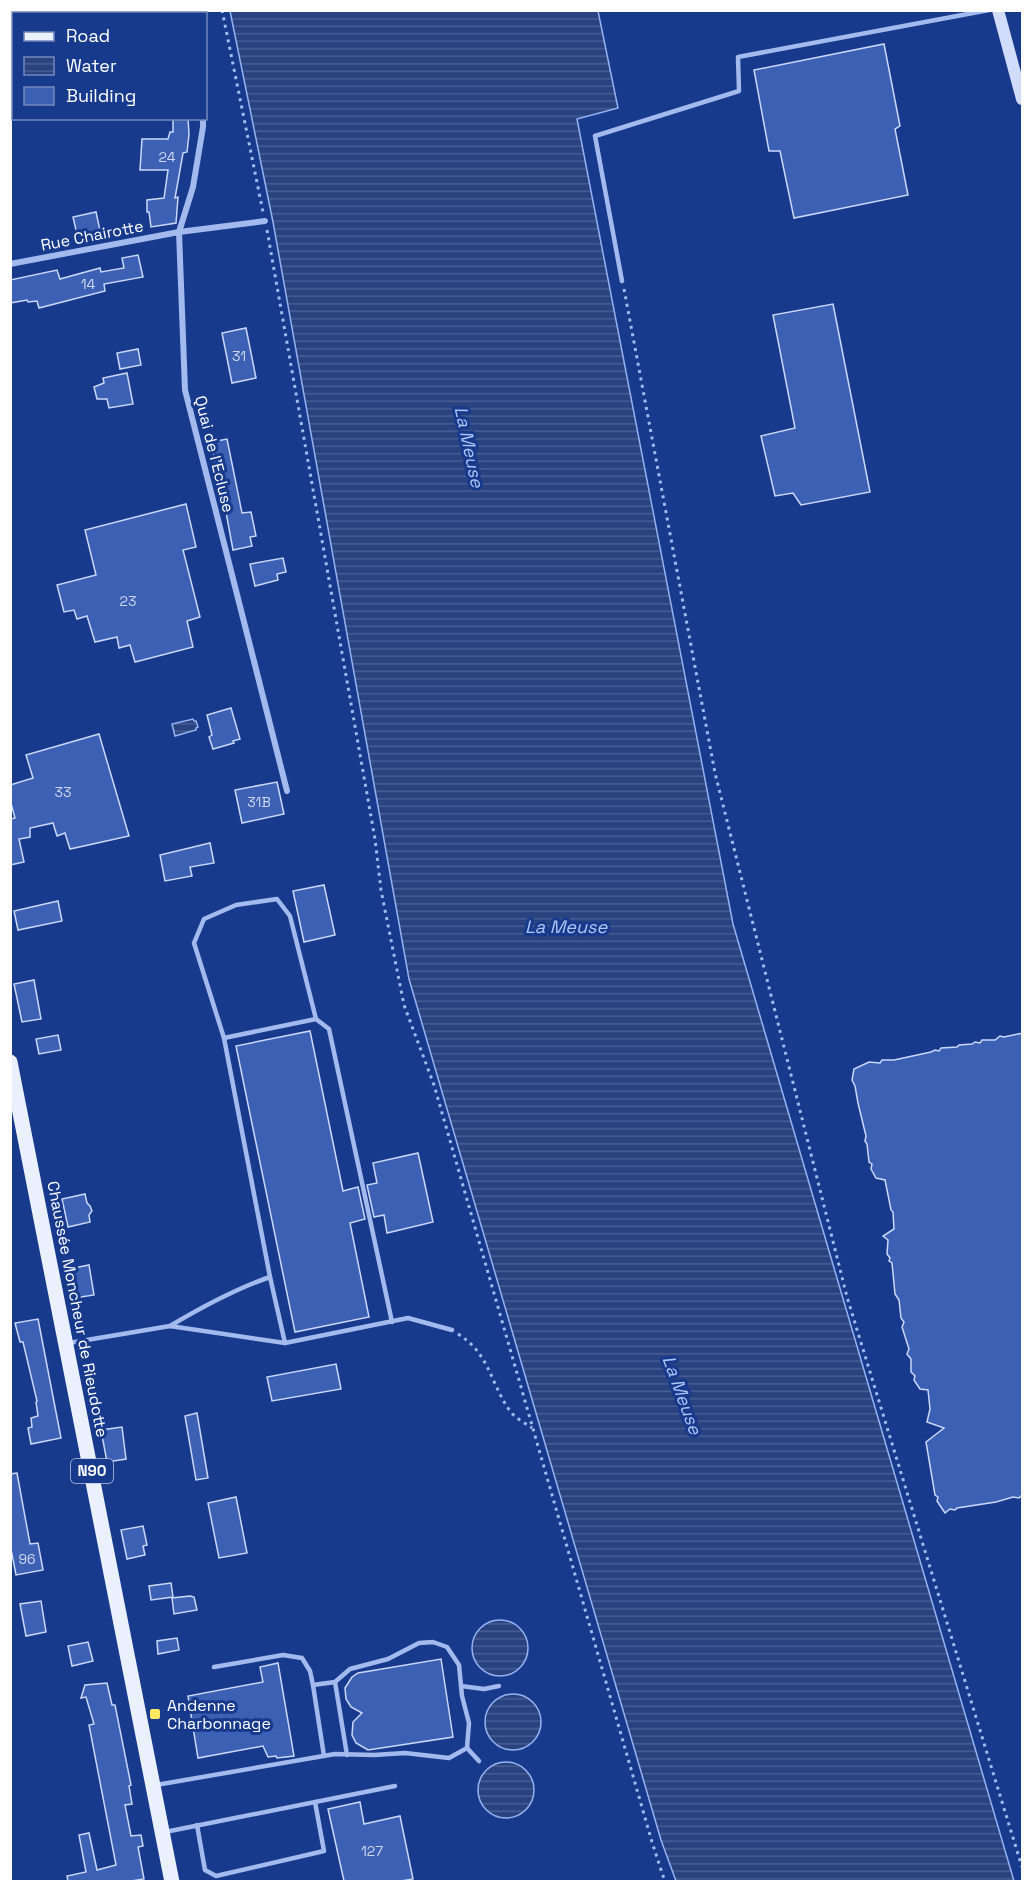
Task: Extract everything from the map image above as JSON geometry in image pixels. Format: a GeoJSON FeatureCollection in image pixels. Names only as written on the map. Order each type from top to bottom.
{"type":"FeatureCollection","features":[{"type":"Feature","properties":{"kind":"main road"},"geometry":{"type":"LineString","coordinates":[[998,10],[1023,99]]}},
{"type":"Feature","properties":{"kind":"main road","name":"Chaussée Moncheur de Rieudotte"},"geometry":{"type":"LineString","coordinates":[[10,1062],[172,1881]]}},
{"type":"Feature","properties":{"kind":"street","name":"Quai de l'Ecluse"},"geometry":{"type":"LineString","coordinates":[[202,120],[193,187],[179,232],[185,390],[287,791]]}},
{"type":"Feature","properties":{"kind":"street","name":"Rue Chairotte"},"geometry":{"type":"LineString","coordinates":[[10,264],[179,232],[265,221]]}},
{"type":"Feature","properties":{"kind":"lane"},"geometry":{"type":"LineString","coordinates":[[622,281],[595,136],[739,91],[738,57],[989,10]]}},
{"type":"Feature","properties":{"kind":"lane"},"geometry":{"type":"LineString","coordinates":[[285,1343],[224,1038],[194,943],[204,919],[236,905],[277,899],[291,916],[316,1019],[329,1029],[392,1322]]}},
{"type":"Feature","properties":{"kind":"lane"},"geometry":{"type":"LineString","coordinates":[[224,1038],[316,1019]]}},
{"type":"Feature","properties":{"kind":"lane"},"geometry":{"type":"LineString","coordinates":[[170,1326],[209,1303],[270,1277]]}},
{"type":"Feature","properties":{"kind":"lane"},"geometry":{"type":"LineString","coordinates":[[67,1344],[170,1326],[285,1343],[408,1318],[452,1330]]}},
{"type":"Feature","properties":{"kind":"lane"},"geometry":{"type":"LineString","coordinates":[[313,1685],[335,1682],[350,1669],[388,1659],[418,1643],[433,1642],[447,1647],[459,1665],[469,1723],[467,1748],[479,1761]]}},
{"type":"Feature","properties":{"kind":"lane"},"geometry":{"type":"LineString","coordinates":[[214,1666],[283,1655],[302,1658],[310,1671],[324,1756]]}},
{"type":"Feature","properties":{"kind":"lane"},"geometry":{"type":"LineString","coordinates":[[335,1682],[347,1755]]}},
{"type":"Feature","properties":{"kind":"lane"},"geometry":{"type":"LineString","coordinates":[[461,1686],[483,1689],[499,1686]]}},
{"type":"Feature","properties":{"kind":"lane"},"geometry":{"type":"LineString","coordinates":[[153,1785],[324,1756],[405,1754],[449,1758],[467,1748]]}},
{"type":"Feature","properties":{"kind":"lane"},"geometry":{"type":"LineString","coordinates":[[163,1832],[395,1786]]}},
{"type":"Feature","properties":{"kind":"lane"},"geometry":{"type":"LineString","coordinates":[[196,1825],[205,1870],[216,1876],[324,1851],[315,1802]]}},
{"type":"Feature","properties":{"kind":"path"},"geometry":{"type":"LineString","coordinates":[[222,10],[265,221],[375,839],[381,890],[404,1005],[434,1085],[665,1881]]}},
{"type":"Feature","properties":{"kind":"path"},"geometry":{"type":"LineString","coordinates":[[622,281],[715,773],[838,1263],[850,1309],[1023,1868]]}},
{"type":"Feature","properties":{"kind":"path"},"geometry":{"type":"LineString","coordinates":[[452,1330],[471,1342],[484,1360],[512,1413],[533,1430]]}},
{"type":"Feature","properties":{"kind":"water","name":"La Meuse"},"geometry":{"type":"Polygon","coordinates":[[[230,11],[598,11],[618,108],[577,119],[733,924],[1014,1881],[676,1881],[661,1840],[409,979],[273,222],[230,11]]]}},
{"type":"Feature","properties":{"kind":"water"},"geometry":{"type":"Polygon","coordinates":[[[193,719],[198,727],[196,730],[175,736],[172,724],[193,719]]]}},
{"type":"Feature","properties":{"kind":"water"},"geometry":{"type":"Polygon","coordinates":[[[500,1620],[511,1622],[520,1628],[526,1637],[528,1648],[526,1659],[520,1668],[511,1674],[500,1676],[489,1674],[480,1668],[474,1659],[472,1648],[474,1637],[480,1628],[489,1622],[500,1620]]]}},
{"type":"Feature","properties":{"kind":"water"},"geometry":{"type":"Polygon","coordinates":[[[513,1694],[524,1696],[533,1702],[539,1711],[541,1722],[539,1733],[533,1742],[524,1748],[513,1750],[502,1748],[493,1742],[487,1733],[485,1722],[487,1711],[493,1702],[502,1696],[513,1694]]]}},
{"type":"Feature","properties":{"kind":"water"},"geometry":{"type":"Polygon","coordinates":[[[506,1762],[517,1764],[526,1770],[532,1779],[534,1790],[532,1801],[526,1810],[517,1816],[506,1818],[495,1816],[486,1810],[480,1801],[478,1790],[480,1779],[486,1770],[495,1764],[506,1762]]]}},
{"type":"Feature","properties":{"kind":"building"},"geometry":{"type":"Polygon","coordinates":[[[884,44],[900,126],[895,129],[908,195],[794,218],[780,151],[769,151],[754,70],[884,44]]]}},
{"type":"Feature","properties":{"kind":"building"},"geometry":{"type":"Polygon","coordinates":[[[173,120],[188,120],[187,152],[183,153],[175,198],[178,197],[176,223],[151,227],[147,200],[164,198],[168,170],[140,170],[142,139],[168,139],[170,132],[173,132],[173,120]]]}},
{"type":"Feature","properties":{"kind":"building"},"geometry":{"type":"Polygon","coordinates":[[[96,212],[101,235],[78,239],[73,217],[96,212]]]}},
{"type":"Feature","properties":{"kind":"building"},"geometry":{"type":"Polygon","coordinates":[[[138,255],[143,277],[104,284],[105,291],[39,308],[37,301],[10,303],[10,280],[57,270],[60,279],[100,268],[101,272],[124,268],[122,258],[138,255]]]}},
{"type":"Feature","properties":{"kind":"building"},"geometry":{"type":"Polygon","coordinates":[[[833,304],[870,492],[801,505],[793,493],[775,496],[761,436],[795,428],[773,315],[833,304]]]}},
{"type":"Feature","properties":{"kind":"building"},"geometry":{"type":"Polygon","coordinates":[[[246,328],[256,378],[232,383],[222,333],[246,328]]]}},
{"type":"Feature","properties":{"kind":"building"},"geometry":{"type":"Polygon","coordinates":[[[138,349],[141,365],[120,369],[117,353],[138,349]]]}},
{"type":"Feature","properties":{"kind":"building"},"geometry":{"type":"Polygon","coordinates":[[[127,373],[133,404],[109,408],[107,399],[97,399],[94,387],[104,383],[103,378],[127,373]]]}},
{"type":"Feature","properties":{"kind":"building"},"geometry":{"type":"Polygon","coordinates":[[[227,439],[242,513],[251,512],[256,536],[250,537],[252,546],[233,550],[211,442],[227,439]]]}},
{"type":"Feature","properties":{"kind":"building"},"geometry":{"type":"Polygon","coordinates":[[[186,504],[196,547],[183,550],[200,617],[187,621],[193,647],[135,662],[130,645],[119,648],[117,637],[95,642],[87,616],[77,619],[74,610],[64,612],[57,585],[96,575],[85,530],[186,504]]]}},
{"type":"Feature","properties":{"kind":"building"},"geometry":{"type":"Polygon","coordinates":[[[283,558],[286,572],[277,574],[278,580],[255,586],[250,564],[283,558]]]}},
{"type":"Feature","properties":{"kind":"building"},"geometry":{"type":"Polygon","coordinates":[[[231,708],[240,739],[213,749],[209,737],[212,735],[207,715],[231,708]]]}},
{"type":"Feature","properties":{"kind":"building"},"geometry":{"type":"Polygon","coordinates":[[[99,734],[129,836],[70,849],[65,833],[57,836],[53,823],[30,828],[30,837],[19,839],[24,862],[10,865],[10,819],[15,818],[10,800],[10,785],[33,778],[26,755],[99,734]]]}},
{"type":"Feature","properties":{"kind":"building"},"geometry":{"type":"Polygon","coordinates":[[[277,782],[284,814],[242,823],[235,790],[277,782]]]}},
{"type":"Feature","properties":{"kind":"building"},"geometry":{"type":"Polygon","coordinates":[[[210,843],[214,863],[190,867],[192,876],[165,881],[160,855],[210,843]]]}},
{"type":"Feature","properties":{"kind":"building"},"geometry":{"type":"Polygon","coordinates":[[[324,885],[335,935],[304,942],[293,891],[324,885]]]}},
{"type":"Feature","properties":{"kind":"building"},"geometry":{"type":"Polygon","coordinates":[[[58,901],[62,921],[18,930],[14,911],[58,901]]]}},
{"type":"Feature","properties":{"kind":"building"},"geometry":{"type":"Polygon","coordinates":[[[34,980],[41,1019],[22,1022],[14,984],[34,980]]]}},
{"type":"Feature","properties":{"kind":"building"},"geometry":{"type":"Polygon","coordinates":[[[310,1031],[343,1191],[358,1187],[365,1219],[350,1223],[369,1317],[295,1332],[236,1046],[310,1031]]]}},
{"type":"Feature","properties":{"kind":"building"},"geometry":{"type":"Polygon","coordinates":[[[1023,1033],[1023,1494],[1019,1498],[1013,1497],[955,1510],[950,1509],[945,1513],[935,1495],[926,1442],[944,1428],[927,1422],[930,1409],[928,1390],[920,1389],[911,1372],[911,1359],[907,1354],[909,1349],[902,1327],[904,1322],[901,1318],[899,1300],[895,1294],[892,1263],[887,1254],[888,1240],[883,1236],[894,1229],[893,1212],[885,1180],[876,1178],[871,1169],[872,1164],[869,1162],[866,1136],[852,1080],[854,1069],[869,1062],[880,1063],[882,1060],[894,1060],[939,1051],[941,1048],[980,1043],[982,1040],[995,1040],[1000,1036],[1023,1033]]]}},
{"type":"Feature","properties":{"kind":"building"},"geometry":{"type":"Polygon","coordinates":[[[58,1035],[61,1050],[39,1054],[36,1039],[58,1035]]]}},
{"type":"Feature","properties":{"kind":"building"},"geometry":{"type":"Polygon","coordinates":[[[418,1153],[433,1222],[387,1233],[384,1215],[374,1217],[367,1185],[377,1183],[373,1163],[418,1153]]]}},
{"type":"Feature","properties":{"kind":"building"},"geometry":{"type":"Polygon","coordinates":[[[85,1194],[92,1211],[89,1215],[90,1222],[68,1227],[62,1199],[85,1194]]]}},
{"type":"Feature","properties":{"kind":"building"},"geometry":{"type":"Polygon","coordinates":[[[89,1265],[94,1295],[75,1298],[69,1269],[89,1265]]]}},
{"type":"Feature","properties":{"kind":"building"},"geometry":{"type":"Polygon","coordinates":[[[38,1319],[61,1438],[31,1444],[28,1428],[32,1427],[31,1418],[38,1416],[37,1401],[23,1342],[20,1342],[15,1323],[38,1319]]]}},
{"type":"Feature","properties":{"kind":"building"},"geometry":{"type":"Polygon","coordinates":[[[336,1364],[341,1389],[272,1401],[267,1377],[336,1364]]]}},
{"type":"Feature","properties":{"kind":"building"},"geometry":{"type":"Polygon","coordinates":[[[197,1413],[208,1478],[196,1480],[185,1416],[197,1413]]]}},
{"type":"Feature","properties":{"kind":"building"},"geometry":{"type":"Polygon","coordinates":[[[122,1427],[126,1459],[107,1462],[101,1430],[122,1427]]]}},
{"type":"Feature","properties":{"kind":"building"},"geometry":{"type":"Polygon","coordinates":[[[17,1473],[30,1544],[38,1543],[43,1570],[16,1575],[10,1544],[10,1474],[17,1473]]]}},
{"type":"Feature","properties":{"kind":"building"},"geometry":{"type":"Polygon","coordinates":[[[236,1497],[247,1553],[219,1558],[208,1503],[236,1497]]]}},
{"type":"Feature","properties":{"kind":"building"},"geometry":{"type":"Polygon","coordinates":[[[143,1526],[147,1545],[143,1546],[145,1555],[127,1559],[121,1530],[143,1526]]]}},
{"type":"Feature","properties":{"kind":"building"},"geometry":{"type":"Polygon","coordinates":[[[171,1583],[173,1597],[151,1600],[149,1586],[171,1583]]]}},
{"type":"Feature","properties":{"kind":"building"},"geometry":{"type":"Polygon","coordinates":[[[194,1597],[197,1610],[174,1614],[172,1598],[194,1597]]]}},
{"type":"Feature","properties":{"kind":"building"},"geometry":{"type":"Polygon","coordinates":[[[41,1601],[46,1632],[26,1636],[20,1604],[41,1601]]]}},
{"type":"Feature","properties":{"kind":"building"},"geometry":{"type":"Polygon","coordinates":[[[177,1638],[179,1650],[158,1654],[157,1641],[177,1638]]]}},
{"type":"Feature","properties":{"kind":"building"},"geometry":{"type":"Polygon","coordinates":[[[88,1642],[93,1661],[72,1666],[68,1646],[88,1642]]]}},
{"type":"Feature","properties":{"kind":"building"},"geometry":{"type":"Polygon","coordinates":[[[441,1659],[453,1737],[368,1750],[356,1743],[352,1735],[353,1722],[362,1713],[351,1707],[346,1699],[345,1688],[352,1677],[358,1673],[441,1659]]]}},
{"type":"Feature","properties":{"kind":"building"},"geometry":{"type":"Polygon","coordinates":[[[278,1663],[294,1756],[268,1757],[263,1746],[198,1758],[188,1696],[263,1682],[260,1667],[278,1663]]]}},
{"type":"Feature","properties":{"kind":"building"},"geometry":{"type":"Polygon","coordinates":[[[107,1683],[112,1705],[115,1705],[131,1785],[129,1786],[132,1804],[125,1805],[131,1836],[141,1835],[143,1846],[138,1847],[144,1879],[68,1881],[67,1876],[86,1872],[79,1835],[89,1833],[97,1870],[116,1865],[89,1725],[94,1724],[86,1697],[81,1698],[85,1685],[107,1683]]]}},
{"type":"Feature","properties":{"kind":"building"},"geometry":{"type":"Polygon","coordinates":[[[360,1802],[364,1824],[400,1816],[413,1879],[344,1881],[328,1809],[360,1802]]]}},
{"type":"Feature","properties":{"kind":"place","name":"Andenne Charbonnage"},"geometry":{"type":"Point","coordinates":[155,1714]}}]}
